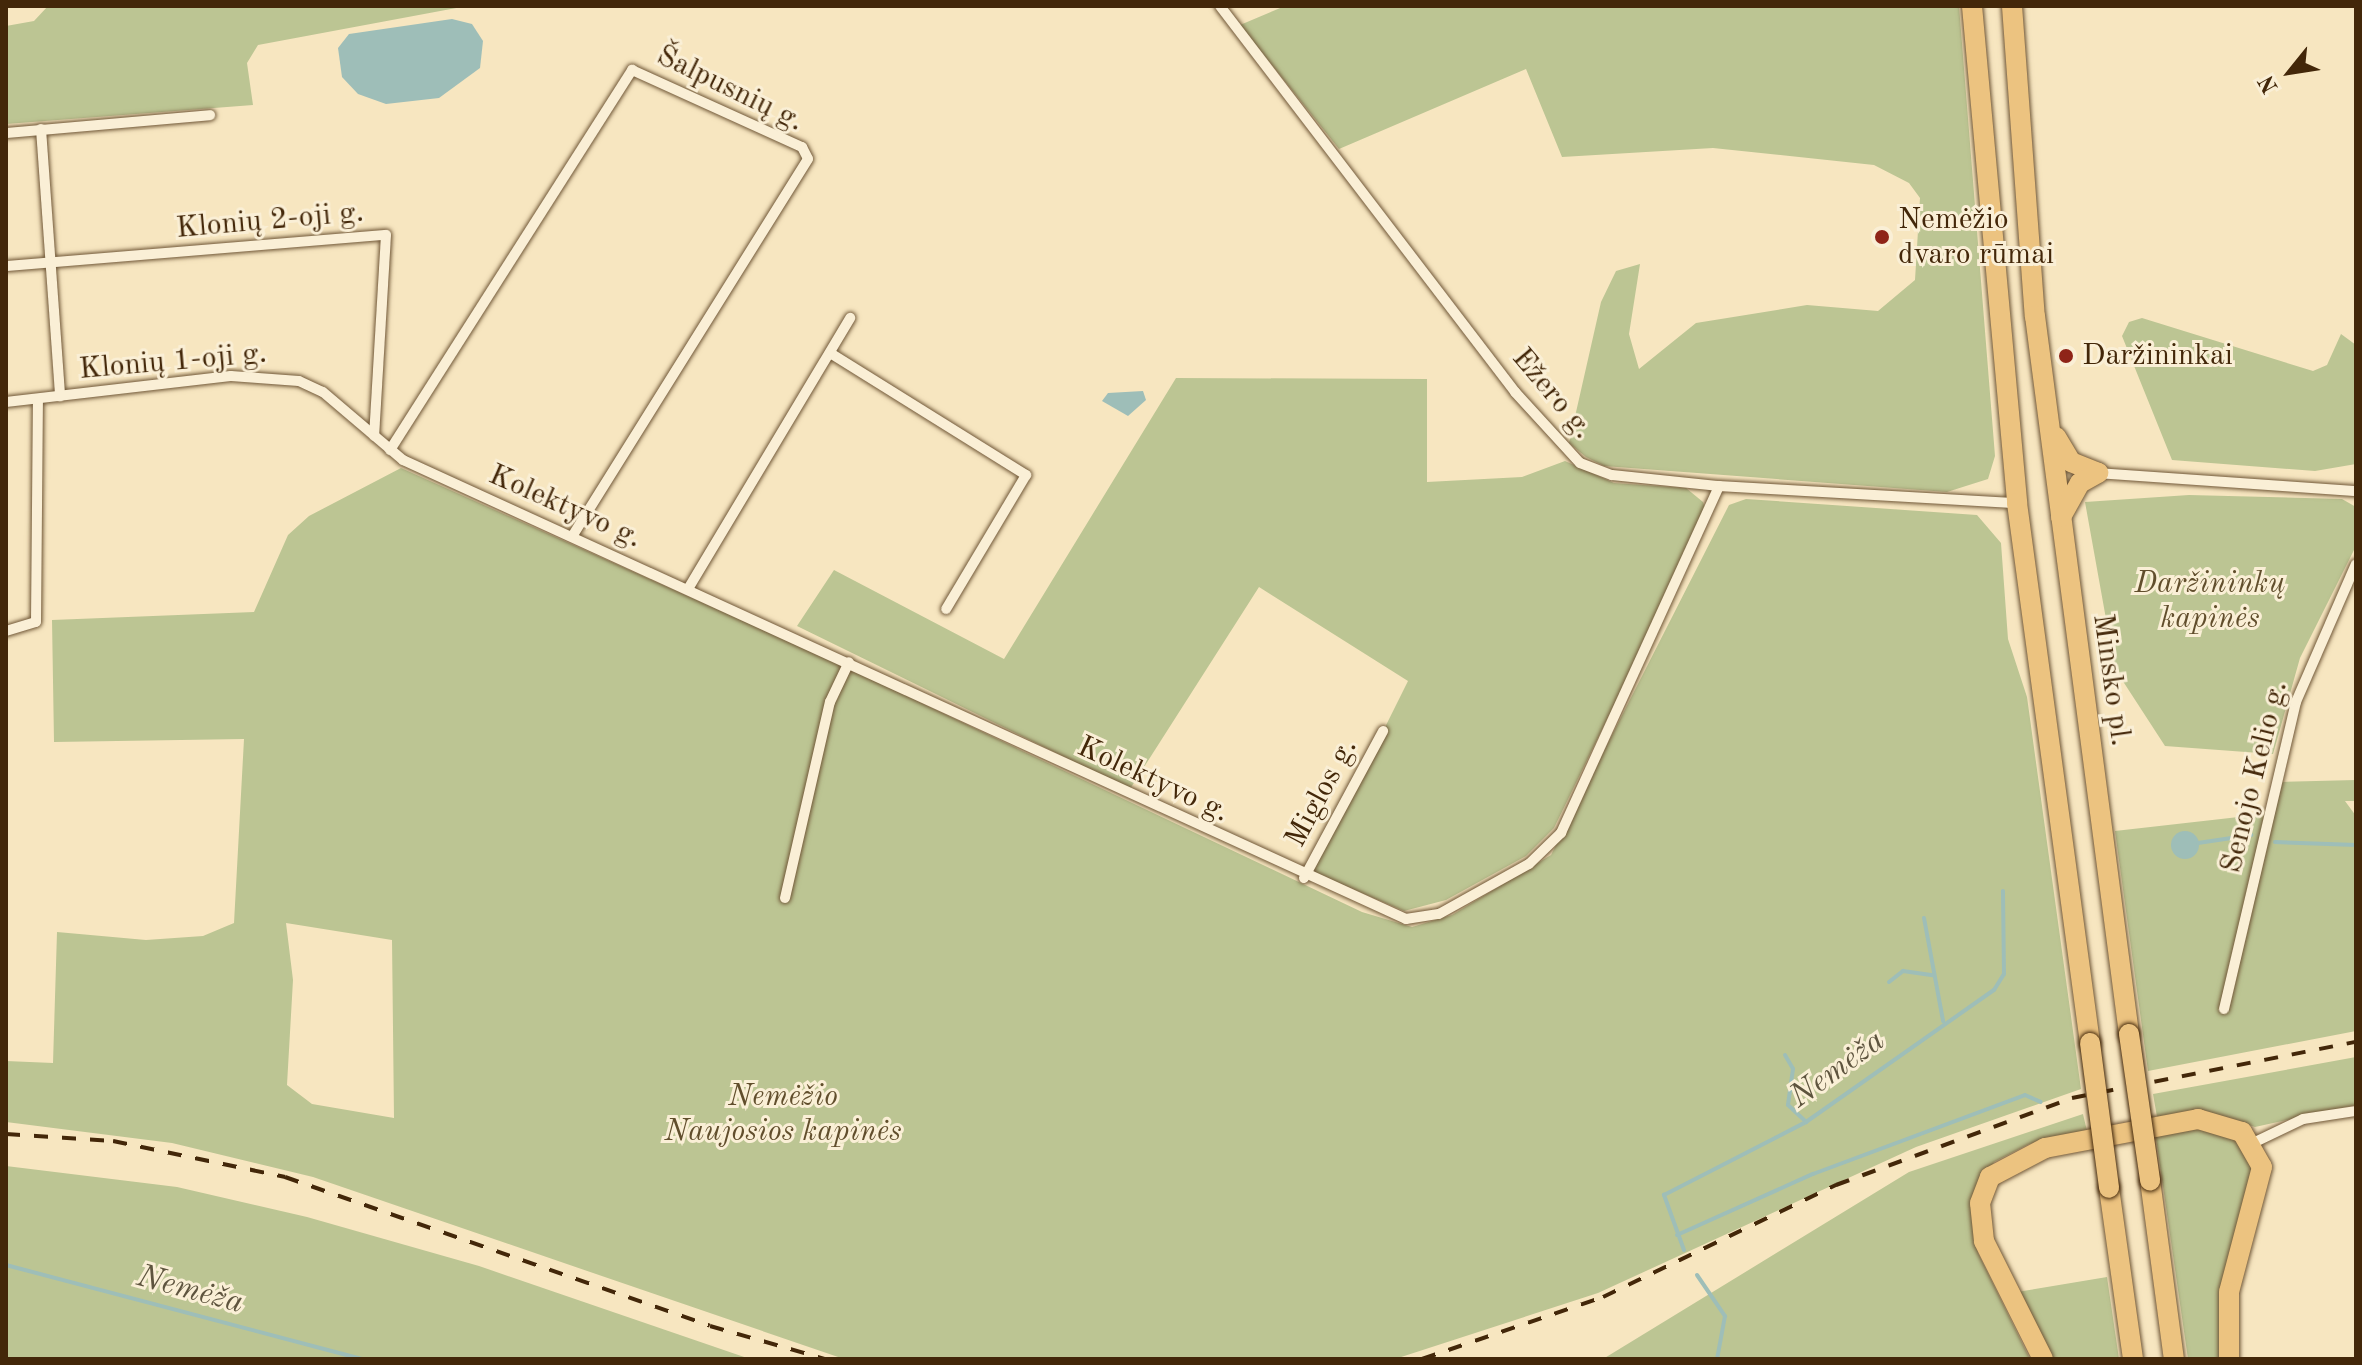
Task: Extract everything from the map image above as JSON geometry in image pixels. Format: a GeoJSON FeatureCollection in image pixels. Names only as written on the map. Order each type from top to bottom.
{"type":"FeatureCollection","features":[{"type":"Feature","properties":{"kind":"highway"},"geometry":{"type":"LineString","coordinates":[[1972,6],[2017,503],[2133,1359]]}},
{"type":"Feature","properties":{"kind":"highway","name":"Minsko pl."},"geometry":{"type":"LineString","coordinates":[[2012,6],[2059,520],[2174,1359]]}},
{"type":"Feature","properties":{"kind":"highway"},"geometry":{"type":"LineString","coordinates":[[2051,426],[2071,462],[2098,473]]}},
{"type":"Feature","properties":{"kind":"highway"},"geometry":{"type":"LineString","coordinates":[[2059,520],[2072,492],[2098,473]]}},
{"type":"Feature","properties":{"kind":"highway"},"geometry":{"type":"LineString","coordinates":[[2043,1359],[1984,1241],[1980,1203],[1990,1177],[2045,1148],[2169,1122],[2216,1120],[2253,1143],[2262,1184],[2232,1275],[2229,1359]]}},
{"type":"Feature","properties":{"kind":"street","name":"Ežero g."},"geometry":{"type":"LineString","coordinates":[[1220,6],[1558,446],[1600,472],[1719,486],[2017,503]]}},
{"type":"Feature","properties":{"kind":"street","name":"Šalpusnių g."},"geometry":{"type":"LineString","coordinates":[[390,450],[640,68],[802,147],[808,159],[572,536]]}},
{"type":"Feature","properties":{"kind":"street"},"geometry":{"type":"LineString","coordinates":[[6,133],[210,115]]}},
{"type":"Feature","properties":{"kind":"street"},"geometry":{"type":"LineString","coordinates":[[41,129],[48,263],[60,396]]}},
{"type":"Feature","properties":{"kind":"street","name":"Klonių 2-oji g."},"geometry":{"type":"LineString","coordinates":[[6,266],[386,235],[374,436]]}},
{"type":"Feature","properties":{"kind":"street"},"geometry":{"type":"LineString","coordinates":[[688,589],[850,318]]}},
{"type":"Feature","properties":{"kind":"street"},"geometry":{"type":"LineString","coordinates":[[830,353],[1026,475],[946,609]]}},
{"type":"Feature","properties":{"kind":"street","name":"Klonių 1-oji g."},"geometry":{"type":"LineString","coordinates":[[6,402],[277,376],[323,392],[374,436]]}},
{"type":"Feature","properties":{"kind":"street"},"geometry":{"type":"LineString","coordinates":[[6,631],[36,622],[38,400]]}},
{"type":"Feature","properties":{"kind":"street","name":"Kolektyvo g."},"geometry":{"type":"LineString","coordinates":[[374,436],[390,450],[849,662],[1304,878],[1388,914],[1422,919],[1547,851],[1719,486]]}},
{"type":"Feature","properties":{"kind":"street"},"geometry":{"type":"LineString","coordinates":[[2098,473],[2356,491]]}},
{"type":"Feature","properties":{"kind":"street","name":"Senojo Kelio g."},"geometry":{"type":"LineString","coordinates":[[2224,1009],[2296,702],[2356,564]]}},
{"type":"Feature","properties":{"kind":"street"},"geometry":{"type":"LineString","coordinates":[[785,898],[830,702],[849,662]]}},
{"type":"Feature","properties":{"kind":"street","name":"Miglos g."},"geometry":{"type":"LineString","coordinates":[[1304,878],[1383,731]]}},
{"type":"Feature","properties":{"kind":"street"},"geometry":{"type":"LineString","coordinates":[[2253,1143],[2303,1119],[2356,1111]]}},
{"type":"Feature","properties":{"kind":"green space"},"geometry":{"type":"Polygon","coordinates":[[[48,6],[467,6],[258,45],[247,63],[253,105],[6,124],[6,26],[34,21],[48,6]]]}},
{"type":"Feature","properties":{"kind":"green space"},"geometry":{"type":"Polygon","coordinates":[[[1285,6],[1959,6],[1995,456],[1988,479],[1947,492],[1604,466],[1586,457],[1569,443],[1601,302],[1616,271],[1640,264],[1629,334],[1639,369],[1696,323],[1807,305],[1878,311],[1915,280],[1920,198],[1909,183],[1874,165],[1713,148],[1562,157],[1526,69],[1339,149],[1240,25],[1285,6]]]}},
{"type":"Feature","properties":{"kind":"green space"},"geometry":{"type":"Polygon","coordinates":[[[2142,318],[2313,371],[2327,365],[2341,334],[2356,345],[2356,464],[2315,471],[2172,460],[2122,336],[2129,322],[2142,318]]]}},
{"type":"Feature","properties":{"kind":"green space"},"geometry":{"type":"Polygon","coordinates":[[[1176,378],[1427,379],[1427,482],[1522,477],[1565,461],[1614,483],[1686,488],[1703,502],[1707,514],[1554,828],[1526,856],[1446,900],[1404,911],[1313,872],[1408,681],[1259,587],[1130,789],[797,626],[834,570],[1004,659],[1176,378]]]}},
{"type":"Feature","properties":{"kind":"green space","name":"Nemėžio Naujosios kapinės"},"geometry":{"type":"Polygon","coordinates":[[[401,468],[837,663],[1362,912],[1412,927],[1452,915],[1551,855],[1729,505],[1746,499],[1977,515],[2001,543],[2008,639],[2027,697],[2081,1089],[1916,1147],[1598,1293],[1395,1359],[844,1359],[313,1177],[172,1143],[6,1122],[6,1061],[53,1063],[57,932],[146,940],[203,936],[234,923],[244,739],[54,742],[52,620],[254,612],[288,535],[309,516],[401,468]],[[286,923],[293,980],[287,1085],[312,1104],[394,1118],[392,940],[286,923]]]}},
{"type":"Feature","properties":{"kind":"green space","name":"Daržininkų kapinės"},"geometry":{"type":"Polygon","coordinates":[[[2189,495],[2342,499],[2356,507],[2356,546],[2300,658],[2273,754],[2165,746],[2115,669],[2085,502],[2189,495]]]}},
{"type":"Feature","properties":{"kind":"green space"},"geometry":{"type":"Polygon","coordinates":[[[2356,780],[2356,801],[2345,801],[2356,816],[2356,1031],[2148,1071],[2115,831],[2274,813],[2281,782],[2356,780]]]}},
{"type":"Feature","properties":{"kind":"green space"},"geometry":{"type":"Polygon","coordinates":[[[2356,1057],[2356,1105],[2255,1127],[2212,1113],[2157,1117],[2153,1094],[2356,1057]]]}},
{"type":"Feature","properties":{"kind":"green space"},"geometry":{"type":"Polygon","coordinates":[[[2083,1114],[2087,1131],[2029,1144],[1994,1162],[1972,1204],[1978,1253],[2030,1359],[1603,1359],[1909,1172],[2083,1114]]]}},
{"type":"Feature","properties":{"kind":"green space"},"geometry":{"type":"Polygon","coordinates":[[[2192,1126],[2239,1138],[2254,1167],[2222,1359],[2188,1359],[2155,1131],[2192,1126]]]}},
{"type":"Feature","properties":{"kind":"green space"},"geometry":{"type":"Polygon","coordinates":[[[6,1166],[177,1187],[307,1217],[479,1266],[750,1359],[6,1359],[6,1166]]]}},
{"type":"Feature","properties":{"kind":"green space"},"geometry":{"type":"Polygon","coordinates":[[[2107,1277],[2119,1359],[2050,1359],[2017,1292],[2107,1277]]]}},
{"type":"Feature","properties":{"kind":"water"},"geometry":{"type":"Polygon","coordinates":[[[452,19],[472,24],[483,41],[480,68],[439,98],[386,104],[358,94],[342,77],[338,48],[349,34],[452,19]]]}},
{"type":"Feature","properties":{"kind":"water"},"geometry":{"type":"Polygon","coordinates":[[[1143,391],[1146,400],[1128,416],[1102,401],[1108,393],[1143,391]]]}},
{"type":"Feature","properties":{"kind":"water"},"geometry":{"type":"Polygon","coordinates":[[[2185,831],[2195,835],[2199,845],[2195,855],[2185,859],[2175,855],[2171,845],[2175,835],[2185,831]]]}},
{"type":"Feature","properties":{"kind":"waterway","name":"Nemėža"},"geometry":{"type":"LineString","coordinates":[[2198,843],[2251,835]]}},
{"type":"Feature","properties":{"kind":"waterway","name":"Nemėža"},"geometry":{"type":"LineString","coordinates":[[2275,842],[2356,845]]}},
{"type":"Feature","properties":{"kind":"waterway","name":"Nemėža"},"geometry":{"type":"LineString","coordinates":[[1684,1250],[1664,1195],[1806,1122],[1994,990],[2004,974],[2003,891]]}},
{"type":"Feature","properties":{"kind":"waterway"},"geometry":{"type":"LineString","coordinates":[[1924,918],[1943,1021]]}},
{"type":"Feature","properties":{"kind":"waterway"},"geometry":{"type":"LineString","coordinates":[[1889,982],[1903,971],[1933,975]]}},
{"type":"Feature","properties":{"kind":"waterway"},"geometry":{"type":"LineString","coordinates":[[1785,1055],[1793,1069],[1788,1105],[1806,1122]]}},
{"type":"Feature","properties":{"kind":"waterway"},"geometry":{"type":"LineString","coordinates":[[1677,1235],[1813,1174],[2025,1095],[2041,1102]]}},
{"type":"Feature","properties":{"kind":"waterway","name":"Nemėža"},"geometry":{"type":"LineString","coordinates":[[6,1265],[363,1359]]}},
{"type":"Feature","properties":{"kind":"waterway","name":"Nemėža"},"geometry":{"type":"LineString","coordinates":[[1697,1275],[1725,1316],[1717,1359]]}},
{"type":"Feature","properties":{"kind":"railway"},"geometry":{"type":"LineString","coordinates":[[1422,1359],[1603,1297],[1836,1185],[2072,1098],[2356,1042]]}},
{"type":"Feature","properties":{"kind":"railway"},"geometry":{"type":"LineString","coordinates":[[6,1134],[113,1141],[285,1177],[710,1326],[825,1359]]}},
{"type":"Feature","properties":{"kind":"place","name":"Nemėžio dvaro rūmai"},"geometry":{"type":"Point","coordinates":[1882,237]}},
{"type":"Feature","properties":{"kind":"place","name":"Daržininkai"},"geometry":{"type":"Point","coordinates":[2066,356]}}]}
